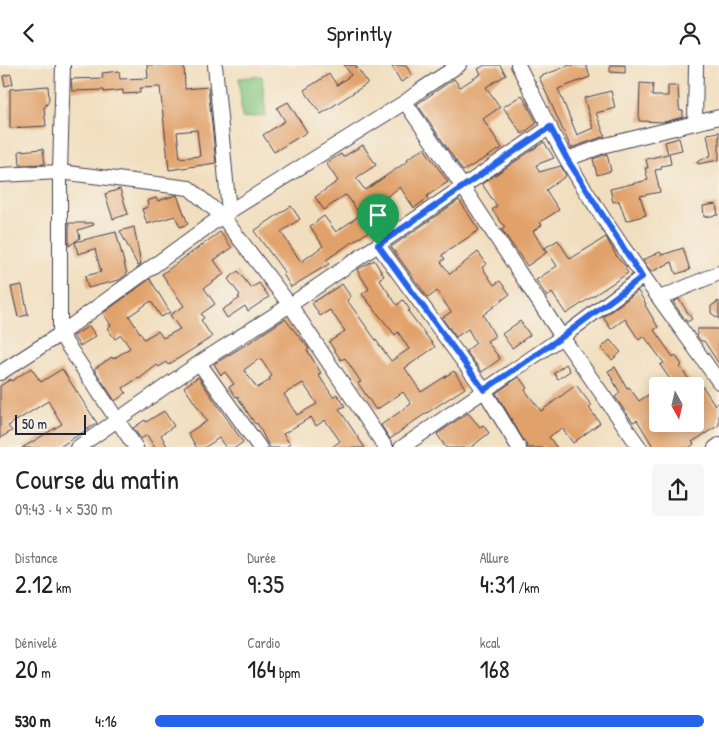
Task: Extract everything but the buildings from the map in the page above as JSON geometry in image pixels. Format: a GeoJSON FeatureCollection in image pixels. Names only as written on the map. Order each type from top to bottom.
{"type":"FeatureCollection","features":[{"type":"Feature","properties":{"kind":"street"},"geometry":{"type":"LineString","coordinates":[[63,65],[60,172],[60,334],[136,447]]}},
{"type":"Feature","properties":{"kind":"street"},"geometry":{"type":"LineString","coordinates":[[215,65],[225,214]]}},
{"type":"Feature","properties":{"kind":"street"},"geometry":{"type":"LineString","coordinates":[[0,373],[60,334],[225,214],[405,102],[459,65]]}},
{"type":"Feature","properties":{"kind":"street"},"geometry":{"type":"LineString","coordinates":[[518,65],[567,159],[642,277],[660,298],[719,382]]}},
{"type":"Feature","properties":{"kind":"street"},"geometry":{"type":"LineString","coordinates":[[695,123],[696,65]]}},
{"type":"Feature","properties":{"kind":"street"},"geometry":{"type":"LineString","coordinates":[[405,102],[464,187],[562,337],[640,447]]}},
{"type":"Feature","properties":{"kind":"street"},"geometry":{"type":"LineString","coordinates":[[567,159],[606,145],[719,117]]}},
{"type":"Feature","properties":{"kind":"street"},"geometry":{"type":"LineString","coordinates":[[77,447],[199,363],[290,305],[550,127]]}},
{"type":"Feature","properties":{"kind":"street"},"geometry":{"type":"LineString","coordinates":[[0,175],[60,172],[189,187],[225,214],[290,305],[386,447]]}},
{"type":"Feature","properties":{"kind":"street"},"geometry":{"type":"LineString","coordinates":[[378,245],[484,390],[519,447]]}},
{"type":"Feature","properties":{"kind":"street"},"geometry":{"type":"LineString","coordinates":[[660,298],[719,273]]}},
{"type":"Feature","properties":{"kind":"street"},"geometry":{"type":"LineString","coordinates":[[401,447],[562,337],[642,277]]}},
{"type":"Feature","properties":{"kind":"street"},"geometry":{"type":"LineString","coordinates":[[199,363],[260,447]]}},
{"type":"Feature","properties":{"kind":"street"},"geometry":{"type":"LineString","coordinates":[[715,447],[719,445]]}},
{"type":"Feature","properties":{"kind":"green space"},"geometry":{"type":"Polygon","coordinates":[[[262,76],[266,116],[242,118],[239,78],[262,76]]]}},
{"type":"Feature","properties":{"kind":"route"},"geometry":{"type":"LineString","coordinates":[[550,127],[567,159],[642,277],[562,337],[484,390],[378,245],[550,127]]}}]}
